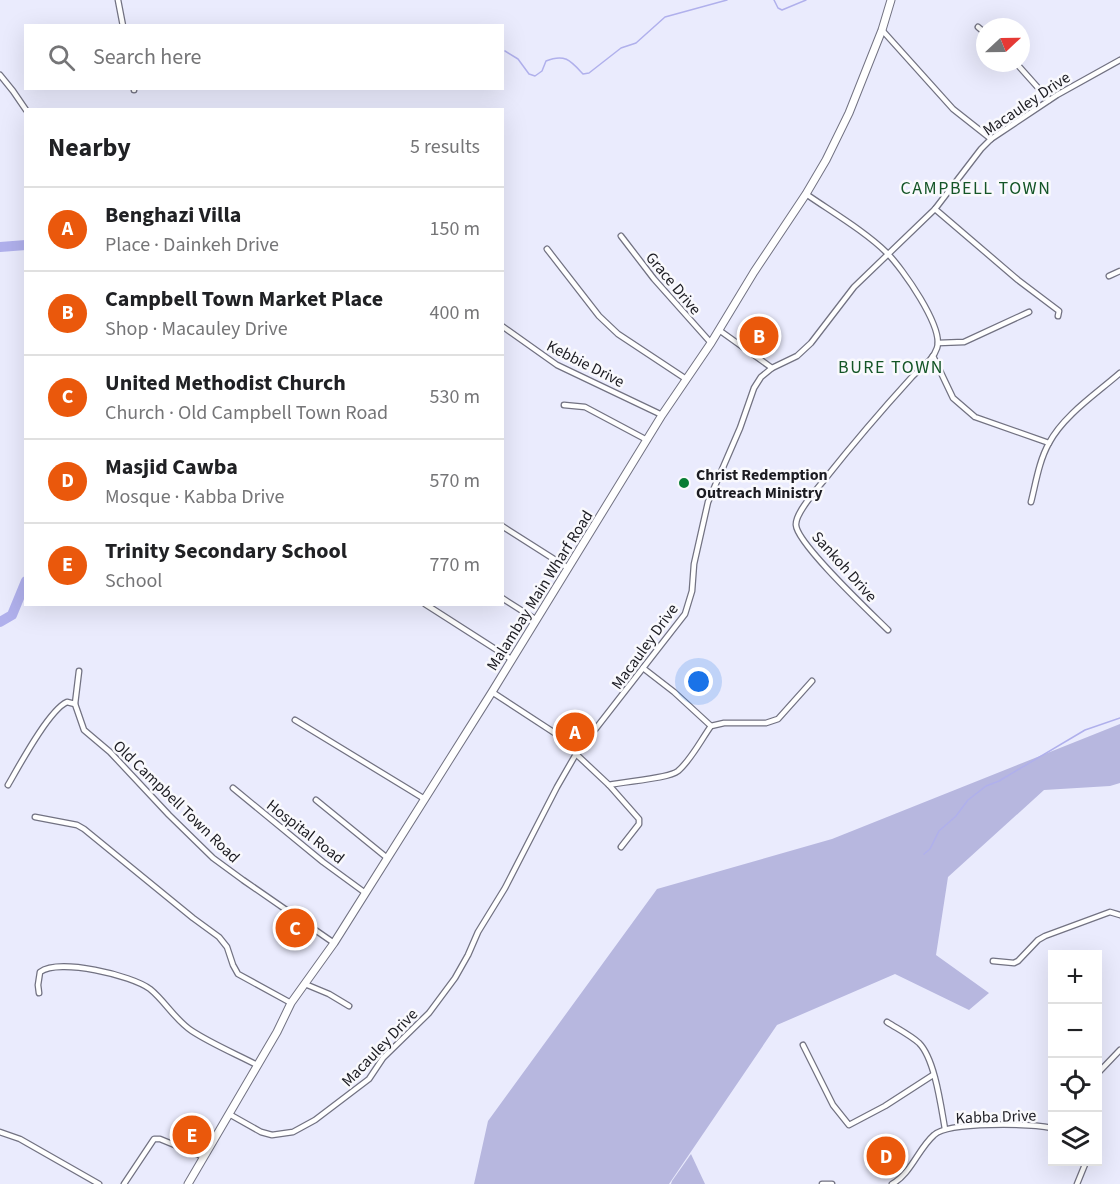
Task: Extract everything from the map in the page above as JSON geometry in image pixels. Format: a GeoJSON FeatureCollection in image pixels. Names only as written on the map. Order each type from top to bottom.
{"type":"FeatureCollection","features":[{"type":"Feature","properties":{"kind":"street"},"geometry":{"type":"LineString","coordinates":[[118,0],[123,24]]}},
{"type":"Feature","properties":{"kind":"street","name":"Malambay Main Wharf Road"},"geometry":{"type":"LineString","coordinates":[[188,1184],[291,1002],[334,943],[662,416],[711,344],[754,272],[806,194],[849,113],[882,30],[891,0]]}},
{"type":"Feature","properties":{"kind":"street"},"geometry":{"type":"LineString","coordinates":[[882,30],[953,109],[991,139]]}},
{"type":"Feature","properties":{"kind":"street","name":"Macauley Drive"},"geometry":{"type":"LineString","coordinates":[[229,1114],[267,1133],[293,1132],[315,1120],[369,1079],[383,1058],[429,1013],[462,968],[478,932],[505,888],[556,787],[576,754],[685,614],[692,591],[695,557],[708,502],[740,428],[754,388],[761,377],[772,368],[797,356],[811,343],[854,287],[935,209],[991,139],[1049,100],[1120,60]]}},
{"type":"Feature","properties":{"kind":"street"},"geometry":{"type":"LineString","coordinates":[[1024,72],[1049,100]]}},
{"type":"Feature","properties":{"kind":"street"},"geometry":{"type":"LineString","coordinates":[[0,75],[25,108]]}},
{"type":"Feature","properties":{"kind":"street"},"geometry":{"type":"LineString","coordinates":[[806,194],[887,254],[923,301],[934,324],[938,344],[964,342],[1029,312]]}},
{"type":"Feature","properties":{"kind":"street"},"geometry":{"type":"LineString","coordinates":[[935,209],[1018,280],[1059,311],[1058,316]]}},
{"type":"Feature","properties":{"kind":"street","name":"Grace Drive"},"geometry":{"type":"LineString","coordinates":[[621,236],[654,279],[711,344]]}},
{"type":"Feature","properties":{"kind":"street"},"geometry":{"type":"LineString","coordinates":[[547,249],[572,283],[612,328],[636,347],[686,379]]}},
{"type":"Feature","properties":{"kind":"street"},"geometry":{"type":"LineString","coordinates":[[1109,276],[1120,270]]}},
{"type":"Feature","properties":{"kind":"street","name":"Kebbie Drive"},"geometry":{"type":"LineString","coordinates":[[504,327],[556,365],[662,416]]}},
{"type":"Feature","properties":{"kind":"street"},"geometry":{"type":"LineString","coordinates":[[719,330],[772,368]]}},
{"type":"Feature","properties":{"kind":"street","name":"Sankoh Drive"},"geometry":{"type":"LineString","coordinates":[[888,630],[819,560],[798,530],[796,522],[818,487],[913,375],[933,356],[938,344]]}},
{"type":"Feature","properties":{"kind":"street"},"geometry":{"type":"LineString","coordinates":[[933,356],[953,398],[969,412],[980,420],[1049,443]]}},
{"type":"Feature","properties":{"kind":"street"},"geometry":{"type":"LineString","coordinates":[[1031,502],[1037,474],[1049,443],[1063,423],[1120,374]]}},
{"type":"Feature","properties":{"kind":"street"},"geometry":{"type":"LineString","coordinates":[[564,405],[585,407],[647,440]]}},
{"type":"Feature","properties":{"kind":"street"},"geometry":{"type":"LineString","coordinates":[[504,527],[568,568]]}},
{"type":"Feature","properties":{"kind":"street"},"geometry":{"type":"LineString","coordinates":[[504,599],[535,619]]}},
{"type":"Feature","properties":{"kind":"street"},"geometry":{"type":"LineString","coordinates":[[428,606],[511,659]]}},
{"type":"Feature","properties":{"kind":"street"},"geometry":{"type":"LineString","coordinates":[[643,668],[674,692],[711,726]]}},
{"type":"Feature","properties":{"kind":"street","name":"Old Campbell Town Road"},"geometry":{"type":"LineString","coordinates":[[79,671],[75,704],[84,730],[110,752],[213,858],[334,943]]}},
{"type":"Feature","properties":{"kind":"street"},"geometry":{"type":"LineString","coordinates":[[609,785],[659,778],[677,772],[711,726],[724,723],[772,722],[781,716],[812,681]]}},
{"type":"Feature","properties":{"kind":"street"},"geometry":{"type":"LineString","coordinates":[[492,692],[567,741],[576,754],[609,785],[639,819],[639,824],[621,847]]}},
{"type":"Feature","properties":{"kind":"street"},"geometry":{"type":"LineString","coordinates":[[8,785],[55,712],[65,703],[75,704]]}},
{"type":"Feature","properties":{"kind":"street"},"geometry":{"type":"LineString","coordinates":[[295,720],[423,798]]}},
{"type":"Feature","properties":{"kind":"street","name":"Hospital Road"},"geometry":{"type":"LineString","coordinates":[[233,789],[364,892]]}},
{"type":"Feature","properties":{"kind":"street"},"geometry":{"type":"LineString","coordinates":[[316,800],[386,857]]}},
{"type":"Feature","properties":{"kind":"street"},"geometry":{"type":"LineString","coordinates":[[35,817],[77,825],[84,829],[219,937],[227,947],[238,974],[291,1002]]}},
{"type":"Feature","properties":{"kind":"street"},"geometry":{"type":"LineString","coordinates":[[993,961],[1014,963],[1045,936],[1110,912],[1120,915]]}},
{"type":"Feature","properties":{"kind":"street"},"geometry":{"type":"LineString","coordinates":[[39,993],[40,972],[55,966],[107,973],[138,982],[153,992],[190,1030],[257,1065]]}},
{"type":"Feature","properties":{"kind":"street"},"geometry":{"type":"LineString","coordinates":[[304,984],[329,994],[349,1006]]}},
{"type":"Feature","properties":{"kind":"street"},"geometry":{"type":"LineString","coordinates":[[887,1022],[918,1042],[928,1056],[945,1129]]}},
{"type":"Feature","properties":{"kind":"street"},"geometry":{"type":"LineString","coordinates":[[803,1045],[833,1105],[849,1125],[885,1106],[933,1075]]}},
{"type":"Feature","properties":{"kind":"street"},"geometry":{"type":"LineString","coordinates":[[1102,1069],[1120,1050]]}},
{"type":"Feature","properties":{"kind":"street","name":"Kabba Drive"},"geometry":{"type":"LineString","coordinates":[[892,1184],[901,1177],[935,1134],[945,1129],[1031,1124],[1048,1127]]}},
{"type":"Feature","properties":{"kind":"street"},"geometry":{"type":"LineString","coordinates":[[0,1132],[20,1139],[99,1184]]}},
{"type":"Feature","properties":{"kind":"street"},"geometry":{"type":"LineString","coordinates":[[124,1184],[154,1139],[160,1139],[204,1157]]}},
{"type":"Feature","properties":{"kind":"street"},"geometry":{"type":"LineString","coordinates":[[1077,1184],[1084,1166]]}},
{"type":"Feature","properties":{"kind":"street"},"geometry":{"type":"LineString","coordinates":[[822,1184],[832,1184]]}},
{"type":"Feature","properties":{"kind":"shaded area"},"geometry":{"type":"Polygon","coordinates":[[[1120,724],[1120,783],[1110,786],[1044,790],[948,877],[936,955],[989,993],[969,1010],[895,974],[777,1025],[669,1184],[474,1184],[488,1121],[657,889],[832,839],[1120,724]]]}},
{"type":"Feature","properties":{"kind":"shaded area"},"geometry":{"type":"Polygon","coordinates":[[[691,1154],[705,1184],[671,1184],[672,1181],[691,1154]]]}},
{"type":"Feature","properties":{"kind":"waterway"},"geometry":{"type":"LineString","coordinates":[[505,51],[518,59],[529,74],[535,76],[542,71],[546,61],[558,58],[571,62],[583,74],[589,73],[621,48],[636,43],[665,17],[727,0]]}},
{"type":"Feature","properties":{"kind":"waterway"},"geometry":{"type":"LineString","coordinates":[[774,0],[778,8],[782,10],[806,0]]}},
{"type":"Feature","properties":{"kind":"waterway"},"geometry":{"type":"LineString","coordinates":[[0,247],[24,245]]}},
{"type":"Feature","properties":{"kind":"waterway"},"geometry":{"type":"LineString","coordinates":[[0,622],[12,615],[24,586]]}},
{"type":"Feature","properties":{"kind":"waterway"},"geometry":{"type":"LineString","coordinates":[[924,854],[930,849],[939,831],[956,816],[968,800],[986,786],[999,781],[1085,730],[1120,718]]}},
{"type":"Feature","properties":{"kind":"place","name":"Campbell Town Market Place"},"geometry":{"type":"Point","coordinates":[759,336]}},
{"type":"Feature","properties":{"kind":"place","name":"Christ Redemption Outreach Ministry"},"geometry":{"type":"Point","coordinates":[684,483]}},
{"type":"Feature","properties":{"kind":"place","name":"Benghazi Villa"},"geometry":{"type":"Point","coordinates":[575,732]}},
{"type":"Feature","properties":{"kind":"place","name":"United Methodist Church"},"geometry":{"type":"Point","coordinates":[295,928]}},
{"type":"Feature","properties":{"kind":"place","name":"Trinity Secondary School"},"geometry":{"type":"Point","coordinates":[192,1135]}},
{"type":"Feature","properties":{"kind":"place","name":"Masjid Cawba"},"geometry":{"type":"Point","coordinates":[886,1156]}},
{"type":"Feature","properties":{"kind":"district","name":"CAMPBELL TOWN"},"geometry":{"type":"Point","coordinates":[976,188]}},
{"type":"Feature","properties":{"kind":"district","name":"BURE TOWN"},"geometry":{"type":"Point","coordinates":[891,367]}}]}
